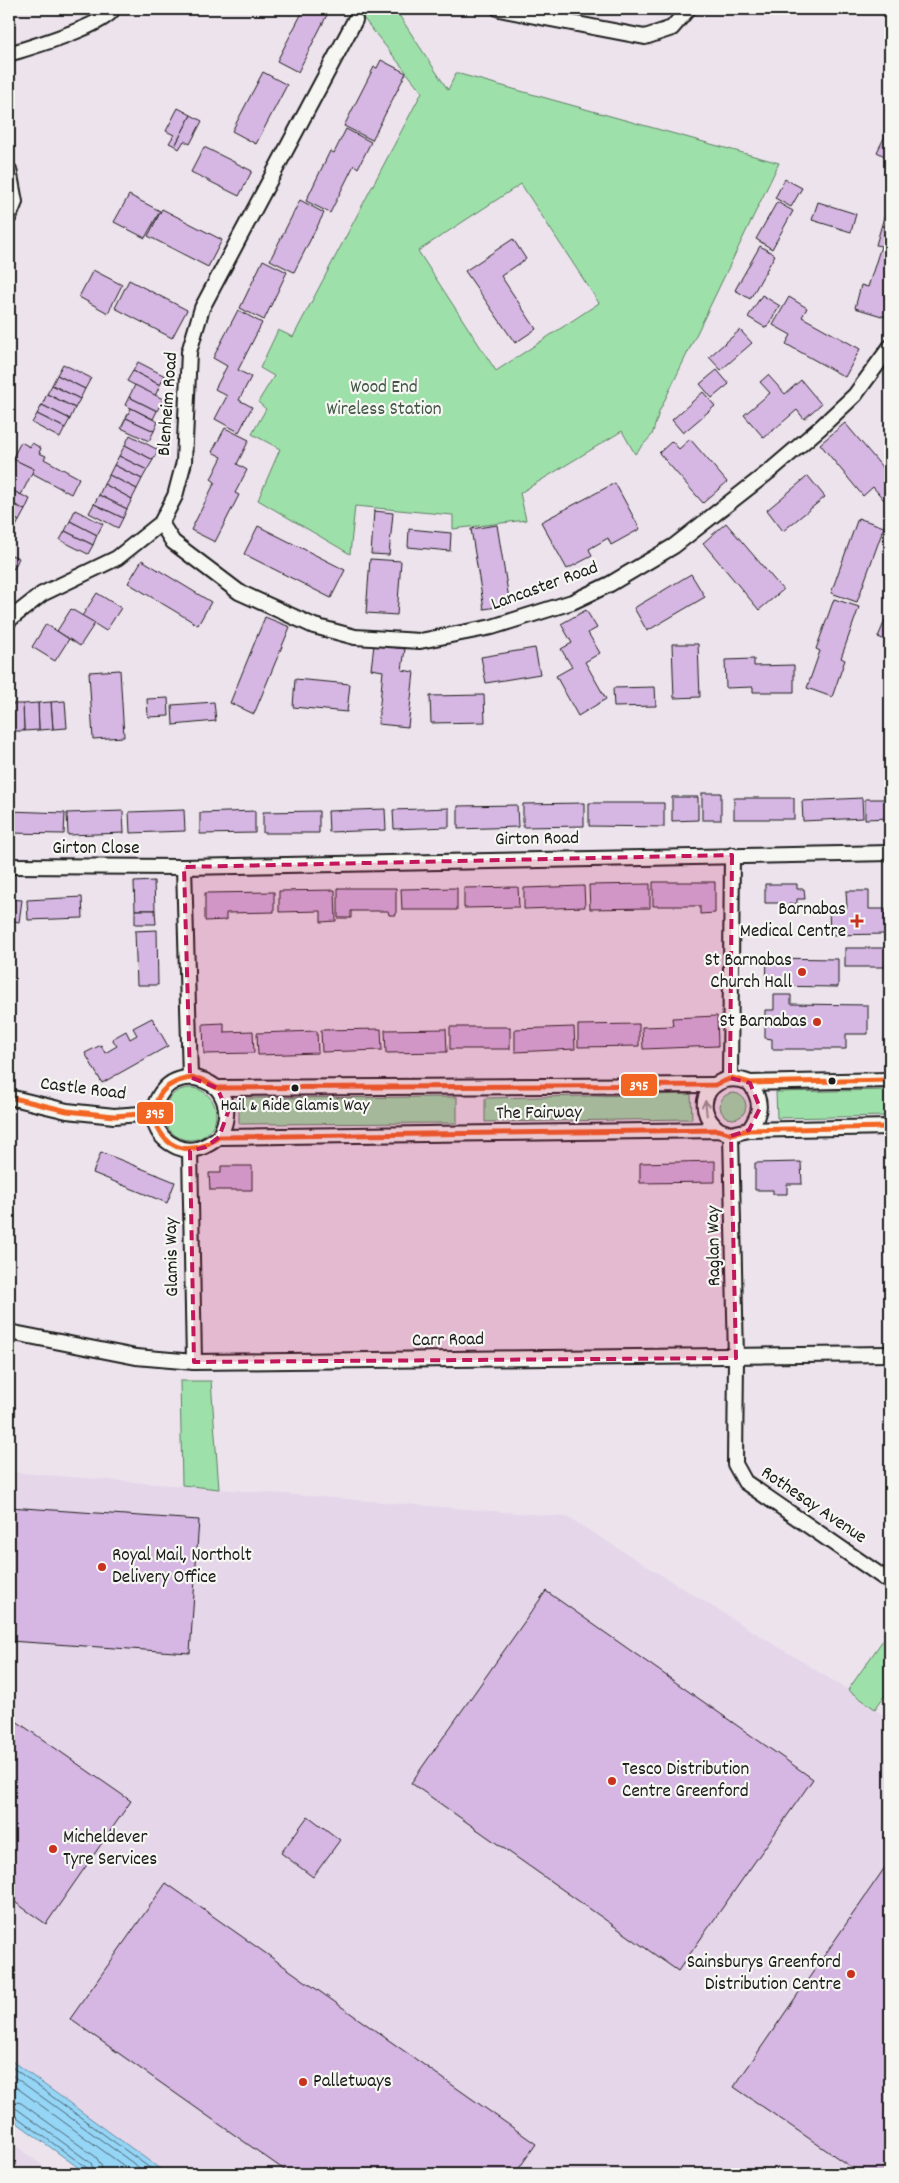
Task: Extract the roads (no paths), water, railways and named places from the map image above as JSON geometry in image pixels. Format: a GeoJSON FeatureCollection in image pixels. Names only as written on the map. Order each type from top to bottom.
{"type":"FeatureCollection","features":[{"type":"Feature","properties":{"kind":"street"},"geometry":{"type":"LineString","coordinates":[[9,54],[96,24],[110,15],[113,9]]}},
{"type":"Feature","properties":{"kind":"street"},"geometry":{"type":"LineString","coordinates":[[499,9],[645,37],[672,28],[688,9]]}},
{"type":"Feature","properties":{"kind":"street","name":"Blenheim Road"},"geometry":{"type":"LineString","coordinates":[[9,620],[42,594],[117,558],[161,523],[175,496],[184,462],[189,352],[202,308],[355,20]]}},
{"type":"Feature","properties":{"kind":"street"},"geometry":{"type":"LineString","coordinates":[[9,170],[10,185],[15,202],[9,217]]}},
{"type":"Feature","properties":{"kind":"street","name":"Lancaster Road"},"geometry":{"type":"LineString","coordinates":[[161,523],[172,542],[240,592],[314,626],[355,637],[420,641],[492,627],[572,602],[610,584],[674,546],[771,470],[820,428],[855,395],[890,347]]}},
{"type":"Feature","properties":{"kind":"street","name":"Girton Road"},"geometry":{"type":"LineString","coordinates":[[184,867],[890,853]]}},
{"type":"Feature","properties":{"kind":"street"},"geometry":{"type":"LineString","coordinates":[[732,855],[730,1078],[750,1083],[890,1080]]}},
{"type":"Feature","properties":{"kind":"street","name":"Girton Close"},"geometry":{"type":"LineString","coordinates":[[9,866],[184,867]]}},
{"type":"Feature","properties":{"kind":"street"},"geometry":{"type":"LineString","coordinates":[[184,867],[190,1076],[166,1085],[158,1096],[154,1113],[156,1125],[162,1137],[170,1144],[190,1151]]}},
{"type":"Feature","properties":{"kind":"street","name":"The Fairway"},"geometry":{"type":"LineString","coordinates":[[190,1076],[208,1081],[217,1088],[715,1085],[721,1080],[730,1078]]}},
{"type":"Feature","properties":{"kind":"street"},"geometry":{"type":"LineString","coordinates":[[749,1130],[758,1118],[760,1108],[758,1094],[750,1083]]}},
{"type":"Feature","properties":{"kind":"street"},"geometry":{"type":"LineString","coordinates":[[715,1085],[706,1098],[705,1108],[712,1124],[725,1132]]}},
{"type":"Feature","properties":{"kind":"street"},"geometry":{"type":"LineString","coordinates":[[217,1088],[222,1094],[228,1112],[226,1124],[219,1138]]}},
{"type":"Feature","properties":{"kind":"street","name":"Castle Road"},"geometry":{"type":"LineString","coordinates":[[9,1097],[67,1111],[114,1116],[154,1113]]}},
{"type":"Feature","properties":{"kind":"street","name":"The Fairway"},"geometry":{"type":"LineString","coordinates":[[190,1151],[206,1147],[219,1138],[725,1132],[890,1127]]}},
{"type":"Feature","properties":{"kind":"street","name":"Raglan Way"},"geometry":{"type":"LineString","coordinates":[[725,1132],[736,1358]]}},
{"type":"Feature","properties":{"kind":"street","name":"Glamis Way"},"geometry":{"type":"LineString","coordinates":[[190,1151],[194,1362]]}},
{"type":"Feature","properties":{"kind":"street","name":"Carr Road"},"geometry":{"type":"LineString","coordinates":[[9,1332],[136,1357],[194,1362],[736,1358],[890,1354]]}},
{"type":"Feature","properties":{"kind":"street","name":"Rothesay Avenue"},"geometry":{"type":"LineString","coordinates":[[736,1358],[735,1464],[744,1482],[890,1582]]}},
{"type":"Feature","properties":{"kind":"water"},"geometry":{"type":"Polygon","coordinates":[[[9,2059],[167,2174],[87,2174],[9,2117],[9,2059]]]}},
{"type":"Feature","properties":{"kind":"place","name":"Barnabas Medical Centre"},"geometry":{"type":"Point","coordinates":[857,921]}},
{"type":"Feature","properties":{"kind":"place","name":"St Barnabas Church Hall"},"geometry":{"type":"Point","coordinates":[802,972]}},
{"type":"Feature","properties":{"kind":"place","name":"St Barnabas"},"geometry":{"type":"Point","coordinates":[817,1022]}},
{"type":"Feature","properties":{"kind":"place","name":"Hail & Ride Glamis Way"},"geometry":{"type":"Point","coordinates":[295,1088]}},
{"type":"Feature","properties":{"kind":"place","name":"Royal Mail, Northolt Delivery Office"},"geometry":{"type":"Point","coordinates":[102,1567]}},
{"type":"Feature","properties":{"kind":"place","name":"Tesco Distribution Centre Greenford"},"geometry":{"type":"Point","coordinates":[612,1781]}},
{"type":"Feature","properties":{"kind":"place","name":"Micheldever Tyre Services"},"geometry":{"type":"Point","coordinates":[53,1849]}},
{"type":"Feature","properties":{"kind":"place","name":"Sainsburys Greenford Distribution Centre"},"geometry":{"type":"Point","coordinates":[851,1974]}},
{"type":"Feature","properties":{"kind":"place","name":"Palletways"},"geometry":{"type":"Point","coordinates":[303,2082]}},
{"type":"Feature","properties":{"kind":"park label","name":"Wood End Wireless Station"},"geometry":{"type":"Point","coordinates":[384,399]}}]}
